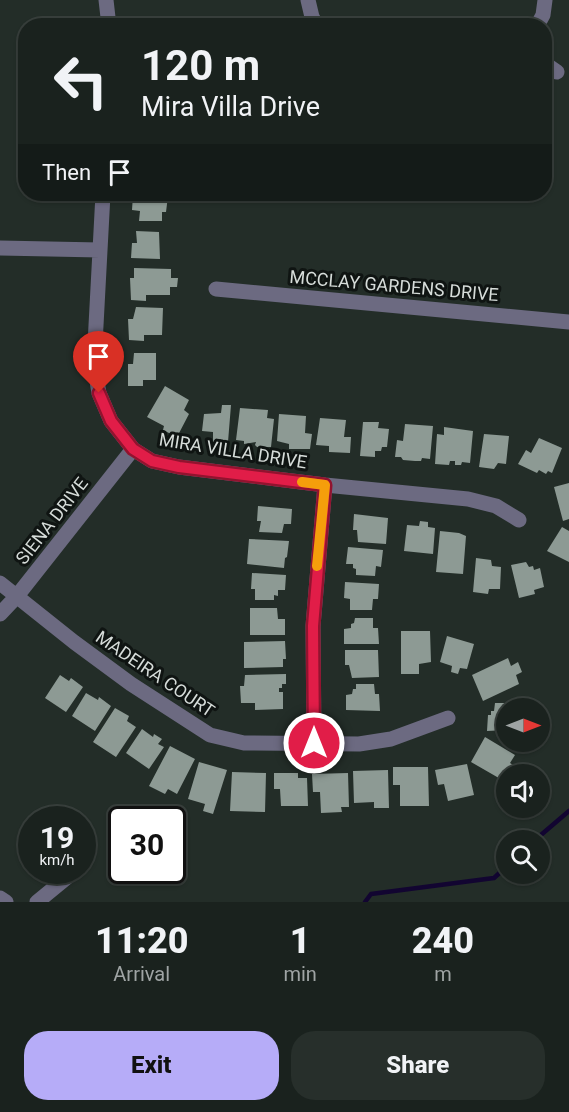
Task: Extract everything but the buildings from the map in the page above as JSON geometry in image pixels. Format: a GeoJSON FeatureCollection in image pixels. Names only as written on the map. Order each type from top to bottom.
{"type":"FeatureCollection","features":[{"type":"Feature","properties":{"kind":"street"},"geometry":{"type":"LineString","coordinates":[[106,0],[108,18]]}},
{"type":"Feature","properties":{"kind":"street"},"geometry":{"type":"LineString","coordinates":[[308,0],[313,18]]}},
{"type":"Feature","properties":{"kind":"street"},"geometry":{"type":"LineString","coordinates":[[541,18],[545,0]]}},
{"type":"Feature","properties":{"kind":"street","name":"MIRA VILLA DRIVE"},"geometry":{"type":"LineString","coordinates":[[103,201],[94,363],[99,393],[111,421],[133,449],[152,461],[179,467],[325,485],[468,499],[496,506],[519,520]]}},
{"type":"Feature","properties":{"kind":"street"},"geometry":{"type":"LineString","coordinates":[[0,248],[100,250]]}},
{"type":"Feature","properties":{"kind":"street","name":"MCCLAY GARDENS DRIVE"},"geometry":{"type":"LineString","coordinates":[[216,289],[569,322]]}},
{"type":"Feature","properties":{"kind":"street","name":"SIENA DRIVE"},"geometry":{"type":"LineString","coordinates":[[0,614],[17,596],[133,449]]}},
{"type":"Feature","properties":{"kind":"street"},"geometry":{"type":"LineString","coordinates":[[314,743],[313,626],[325,485]]}},
{"type":"Feature","properties":{"kind":"street","name":"MADEIRA COURT"},"geometry":{"type":"LineString","coordinates":[[0,583],[131,684],[210,735],[244,743],[359,744],[391,739],[448,718]]}},
{"type":"Feature","properties":{"kind":"street"},"geometry":{"type":"LineString","coordinates":[[37,902],[59,884]]}},
{"type":"Feature","properties":{"kind":"street"},"geometry":{"type":"LineString","coordinates":[[0,898],[6,902]]}},
{"type":"Feature","properties":{"kind":"waterway"},"geometry":{"type":"LineString","coordinates":[[547,830],[569,811]]}},
{"type":"Feature","properties":{"kind":"waterway"},"geometry":{"type":"LineString","coordinates":[[365,902],[371,894],[496,876]]}},
{"type":"Feature","properties":{"kind":"slow traffic"},"geometry":{"type":"LineString","coordinates":[[302,482],[325,485],[317,566]]}},
{"type":"Feature","properties":{"kind":"route"},"geometry":{"type":"LineString","coordinates":[[99,393],[111,421],[133,449],[152,461],[179,467],[325,485],[313,626],[314,743]]}}]}
